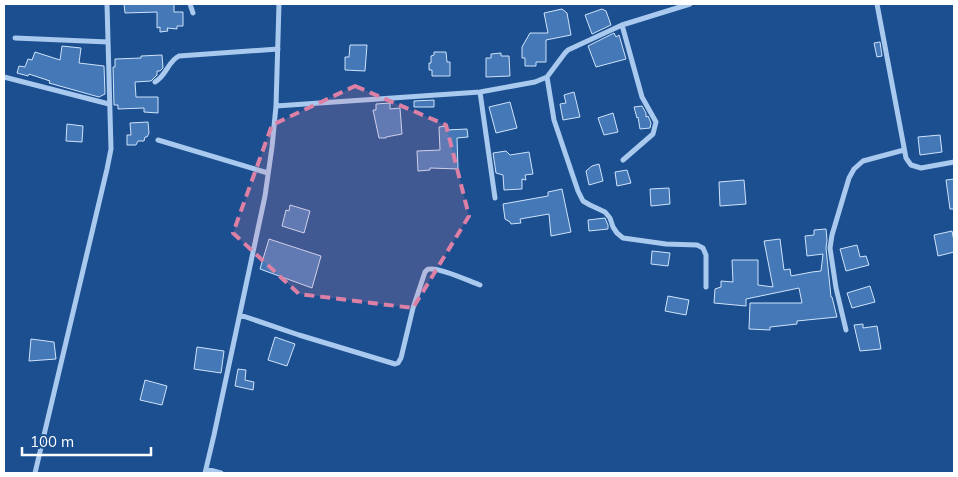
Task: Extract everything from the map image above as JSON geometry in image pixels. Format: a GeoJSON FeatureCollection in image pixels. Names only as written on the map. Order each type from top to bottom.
{"type":"FeatureCollection","features":[{"type":"Feature","properties":{"kind":"street"},"geometry":{"type":"LineString","coordinates":[[35,473],[108,169],[111,149],[107,4]]}},
{"type":"Feature","properties":{"kind":"street"},"geometry":{"type":"LineString","coordinates":[[190,4],[193,13]]}},
{"type":"Feature","properties":{"kind":"street"},"geometry":{"type":"LineString","coordinates":[[221,473],[206,471],[265,196],[276,106],[279,4]]}},
{"type":"Feature","properties":{"kind":"street"},"geometry":{"type":"LineString","coordinates":[[276,106],[480,92],[535,82],[547,77],[568,50],[622,26],[682,5],[690,4]]}},
{"type":"Feature","properties":{"kind":"street"},"geometry":{"type":"LineString","coordinates":[[877,4],[906,158],[911,165],[920,168],[954,162]]}},
{"type":"Feature","properties":{"kind":"street"},"geometry":{"type":"LineString","coordinates":[[622,26],[642,97],[656,122],[653,134],[623,160]]}},
{"type":"Feature","properties":{"kind":"street"},"geometry":{"type":"LineString","coordinates":[[15,38],[108,42]]}},
{"type":"Feature","properties":{"kind":"street"},"geometry":{"type":"LineString","coordinates":[[155,82],[161,78],[174,58],[179,56],[278,49]]}},
{"type":"Feature","properties":{"kind":"street"},"geometry":{"type":"LineString","coordinates":[[4,77],[109,104]]}},
{"type":"Feature","properties":{"kind":"street"},"geometry":{"type":"LineString","coordinates":[[547,77],[554,120],[578,191],[583,200],[605,212],[617,233],[623,238],[666,244],[697,245],[703,248],[706,255],[706,287]]}},
{"type":"Feature","properties":{"kind":"street"},"geometry":{"type":"LineString","coordinates":[[480,92],[495,198]]}},
{"type":"Feature","properties":{"kind":"street"},"geometry":{"type":"LineString","coordinates":[[158,140],[268,173]]}},
{"type":"Feature","properties":{"kind":"street"},"geometry":{"type":"LineString","coordinates":[[846,330],[836,288],[830,248],[846,187],[854,168],[862,161],[904,150]]}},
{"type":"Feature","properties":{"kind":"street"},"geometry":{"type":"LineString","coordinates":[[240,315],[395,364],[401,358],[413,308],[427,270],[438,270],[480,285]]}},
{"type":"Feature","properties":{"kind":"highlighted area"},"geometry":{"type":"Polygon","coordinates":[[[355,86],[446,125],[469,216],[413,308],[299,294],[233,233],[272,125],[355,86]]]}},
{"type":"Feature","properties":{"kind":"building"},"geometry":{"type":"Polygon","coordinates":[[[124,4],[174,4],[174,12],[183,12],[183,26],[177,26],[177,29],[167,28],[168,31],[160,32],[160,27],[157,28],[157,12],[125,13],[124,4]]]}},
{"type":"Feature","properties":{"kind":"building"},"geometry":{"type":"Polygon","coordinates":[[[562,9],[567,13],[571,35],[546,40],[546,62],[536,62],[536,66],[525,66],[525,58],[522,58],[522,47],[530,33],[548,33],[544,13],[562,9]]]}},
{"type":"Feature","properties":{"kind":"building"},"geometry":{"type":"Polygon","coordinates":[[[602,9],[606,11],[611,25],[592,34],[585,15],[602,9]]]}},
{"type":"Feature","properties":{"kind":"building"},"geometry":{"type":"Polygon","coordinates":[[[614,33],[616,37],[619,35],[626,59],[596,67],[588,46],[614,33]]]}},
{"type":"Feature","properties":{"kind":"building"},"geometry":{"type":"Polygon","coordinates":[[[880,42],[882,56],[877,57],[874,43],[880,42]]]}},
{"type":"Feature","properties":{"kind":"building"},"geometry":{"type":"Polygon","coordinates":[[[350,45],[367,45],[365,71],[345,70],[345,57],[349,57],[350,45]]]}},
{"type":"Feature","properties":{"kind":"building"},"geometry":{"type":"Polygon","coordinates":[[[62,46],[81,48],[79,63],[104,66],[105,94],[99,97],[49,83],[50,81],[29,74],[28,76],[17,73],[19,66],[25,67],[28,59],[32,60],[35,52],[60,60],[62,46]]]}},
{"type":"Feature","properties":{"kind":"building"},"geometry":{"type":"Polygon","coordinates":[[[434,52],[446,52],[447,62],[450,62],[450,76],[432,76],[432,70],[429,70],[429,63],[431,63],[431,56],[434,55],[434,52]]]}},
{"type":"Feature","properties":{"kind":"building"},"geometry":{"type":"Polygon","coordinates":[[[501,53],[501,56],[509,56],[510,76],[486,77],[486,58],[491,58],[491,54],[501,53]]]}},
{"type":"Feature","properties":{"kind":"building"},"geometry":{"type":"Polygon","coordinates":[[[162,55],[163,68],[157,71],[157,75],[151,81],[135,82],[136,97],[158,97],[158,113],[144,112],[144,108],[118,109],[118,105],[114,105],[113,67],[115,67],[115,59],[162,55]]]}},
{"type":"Feature","properties":{"kind":"building"},"geometry":{"type":"Polygon","coordinates":[[[574,92],[580,117],[563,120],[560,104],[566,103],[564,95],[574,92]]]}},
{"type":"Feature","properties":{"kind":"building"},"geometry":{"type":"Polygon","coordinates":[[[434,100],[434,107],[414,107],[414,101],[434,100]]]}},
{"type":"Feature","properties":{"kind":"building"},"geometry":{"type":"Polygon","coordinates":[[[510,102],[517,128],[496,133],[489,107],[510,102]]]}},
{"type":"Feature","properties":{"kind":"building"},"geometry":{"type":"Polygon","coordinates":[[[390,103],[390,109],[400,108],[402,134],[379,138],[373,110],[376,110],[376,104],[390,103]]]}},
{"type":"Feature","properties":{"kind":"building"},"geometry":{"type":"Polygon","coordinates":[[[642,106],[646,117],[648,116],[651,123],[650,128],[640,129],[634,107],[642,106]]]}},
{"type":"Feature","properties":{"kind":"building"},"geometry":{"type":"Polygon","coordinates":[[[613,113],[618,132],[604,135],[598,118],[613,113]]]}},
{"type":"Feature","properties":{"kind":"building"},"geometry":{"type":"Polygon","coordinates":[[[148,122],[149,133],[144,141],[138,141],[136,145],[127,145],[127,135],[131,135],[130,123],[148,122]]]}},
{"type":"Feature","properties":{"kind":"building"},"geometry":{"type":"Polygon","coordinates":[[[67,124],[83,126],[82,142],[66,141],[67,124]]]}},
{"type":"Feature","properties":{"kind":"building"},"geometry":{"type":"Polygon","coordinates":[[[446,126],[446,130],[467,129],[468,137],[457,138],[458,169],[430,168],[430,170],[418,171],[417,151],[440,150],[439,127],[446,126]]]}},
{"type":"Feature","properties":{"kind":"building"},"geometry":{"type":"Polygon","coordinates":[[[940,135],[942,152],[920,155],[918,137],[940,135]]]}},
{"type":"Feature","properties":{"kind":"building"},"geometry":{"type":"Polygon","coordinates":[[[506,151],[510,155],[529,152],[533,174],[525,175],[526,180],[522,179],[522,189],[504,190],[503,175],[496,173],[493,153],[506,151]]]}},
{"type":"Feature","properties":{"kind":"building"},"geometry":{"type":"Polygon","coordinates":[[[599,164],[603,181],[589,185],[586,171],[592,166],[599,164]]]}},
{"type":"Feature","properties":{"kind":"building"},"geometry":{"type":"Polygon","coordinates":[[[627,170],[631,183],[617,186],[615,172],[627,170]]]}},
{"type":"Feature","properties":{"kind":"building"},"geometry":{"type":"Polygon","coordinates":[[[954,179],[954,209],[950,209],[946,180],[954,179]]]}},
{"type":"Feature","properties":{"kind":"building"},"geometry":{"type":"Polygon","coordinates":[[[744,180],[746,204],[720,206],[719,182],[744,180]]]}},
{"type":"Feature","properties":{"kind":"building"},"geometry":{"type":"Polygon","coordinates":[[[669,188],[670,204],[651,206],[650,189],[669,188]]]}},
{"type":"Feature","properties":{"kind":"building"},"geometry":{"type":"Polygon","coordinates":[[[562,189],[571,232],[551,236],[549,214],[520,219],[521,223],[511,224],[505,219],[503,204],[548,196],[548,192],[562,189]]]}},
{"type":"Feature","properties":{"kind":"building"},"geometry":{"type":"Polygon","coordinates":[[[290,205],[310,211],[304,233],[282,226],[286,210],[289,211],[290,205]]]}},
{"type":"Feature","properties":{"kind":"building"},"geometry":{"type":"Polygon","coordinates":[[[605,218],[608,229],[589,231],[588,220],[605,218]]]}},
{"type":"Feature","properties":{"kind":"building"},"geometry":{"type":"Polygon","coordinates":[[[826,229],[831,297],[837,317],[797,321],[797,324],[770,327],[770,330],[749,329],[750,303],[802,303],[799,288],[746,299],[746,306],[714,303],[715,289],[721,287],[721,281],[733,282],[732,260],[758,260],[758,285],[773,287],[764,241],[780,239],[784,270],[790,269],[791,276],[821,271],[823,254],[807,256],[805,236],[814,235],[814,230],[826,229]]]}},
{"type":"Feature","properties":{"kind":"building"},"geometry":{"type":"Polygon","coordinates":[[[952,231],[954,252],[938,256],[934,235],[952,231]]]}},
{"type":"Feature","properties":{"kind":"building"},"geometry":{"type":"Polygon","coordinates":[[[269,239],[321,256],[312,288],[260,269],[269,239]]]}},
{"type":"Feature","properties":{"kind":"building"},"geometry":{"type":"Polygon","coordinates":[[[857,245],[860,257],[866,256],[869,265],[846,271],[840,249],[857,245]]]}},
{"type":"Feature","properties":{"kind":"building"},"geometry":{"type":"Polygon","coordinates":[[[652,251],[670,253],[668,266],[651,264],[652,251]]]}},
{"type":"Feature","properties":{"kind":"building"},"geometry":{"type":"Polygon","coordinates":[[[870,286],[875,302],[852,308],[847,293],[870,286]]]}},
{"type":"Feature","properties":{"kind":"building"},"geometry":{"type":"Polygon","coordinates":[[[668,296],[689,300],[686,315],[665,311],[668,296]]]}},
{"type":"Feature","properties":{"kind":"building"},"geometry":{"type":"Polygon","coordinates":[[[863,324],[863,328],[877,326],[881,349],[860,351],[854,325],[863,324]]]}},
{"type":"Feature","properties":{"kind":"building"},"geometry":{"type":"Polygon","coordinates":[[[275,337],[295,344],[287,366],[268,360],[275,337]]]}},
{"type":"Feature","properties":{"kind":"building"},"geometry":{"type":"Polygon","coordinates":[[[31,339],[54,342],[56,359],[29,361],[31,339]]]}},
{"type":"Feature","properties":{"kind":"building"},"geometry":{"type":"Polygon","coordinates":[[[197,347],[224,351],[221,373],[194,369],[197,347]]]}},
{"type":"Feature","properties":{"kind":"building"},"geometry":{"type":"Polygon","coordinates":[[[238,369],[246,370],[245,380],[254,382],[253,390],[235,386],[238,369]]]}},
{"type":"Feature","properties":{"kind":"building"},"geometry":{"type":"Polygon","coordinates":[[[145,380],[167,386],[162,405],[140,400],[145,380]]]}}]}
